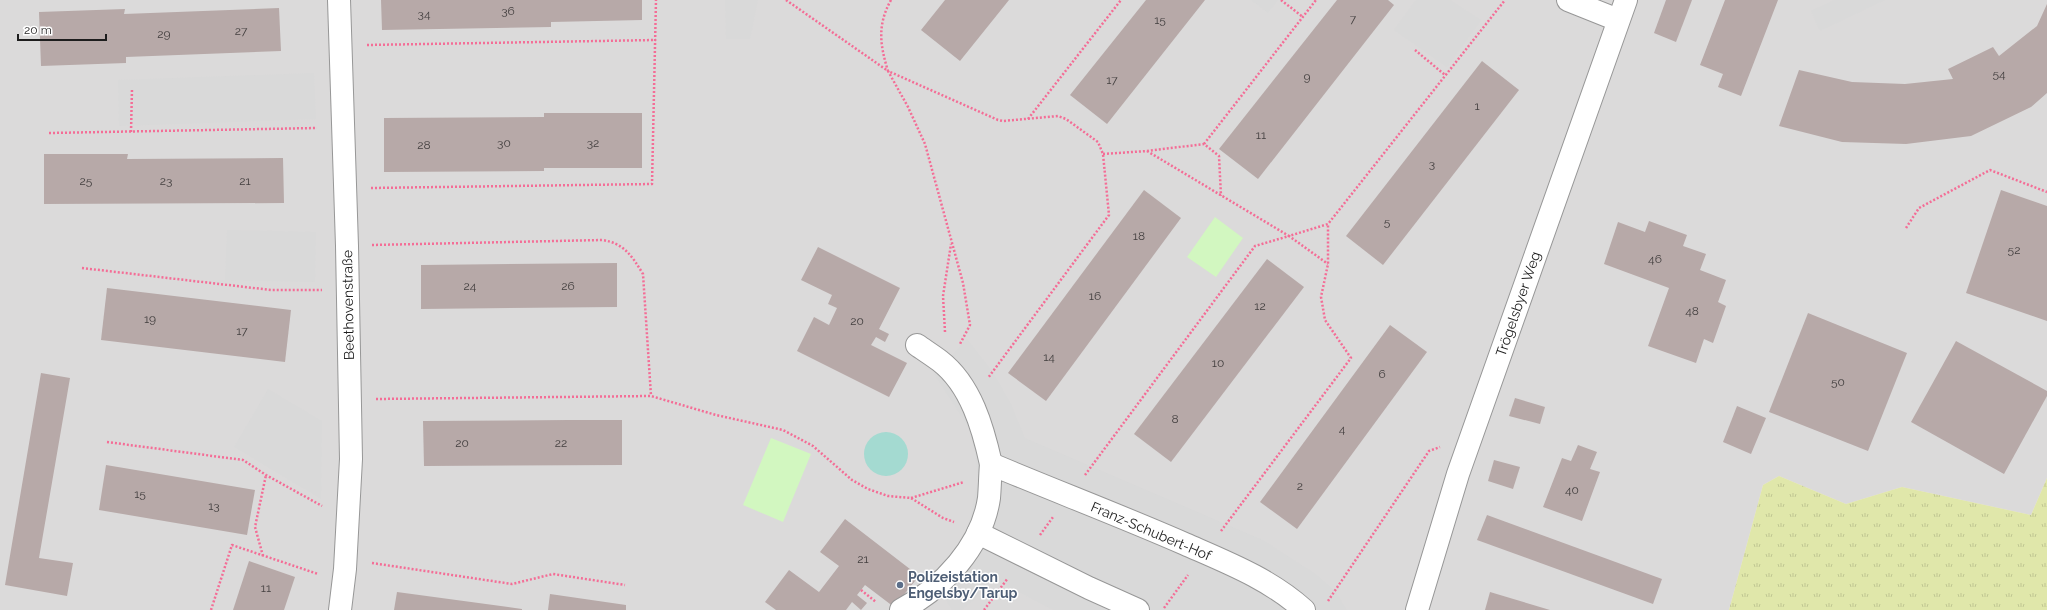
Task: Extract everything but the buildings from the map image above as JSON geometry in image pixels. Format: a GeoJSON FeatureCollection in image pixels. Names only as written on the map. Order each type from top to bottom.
{"type":"FeatureCollection","features":[{"type":"Feature","properties":{"kind":"street","name":"Beethovenstraße"},"geometry":{"type":"LineString","coordinates":[[339,0],[347,246],[351,460],[345,569],[340,610]]}},
{"type":"Feature","properties":{"kind":"street"},"geometry":{"type":"LineString","coordinates":[[1568,0],[1618,20]]}},
{"type":"Feature","properties":{"kind":"street","name":"Trögelsbyer Weg"},"geometry":{"type":"LineString","coordinates":[[1417,610],[1472,434],[1626,0]]}},
{"type":"Feature","properties":{"kind":"street"},"geometry":{"type":"LineString","coordinates":[[891,608],[952,573],[978,532],[988,499],[990,471],[984,431],[971,401],[946,366],[916,345]]}},
{"type":"Feature","properties":{"kind":"street","name":"Franz-Schubert-Hof"},"geometry":{"type":"LineString","coordinates":[[990,471],[1137,523],[1204,552],[1262,580],[1290,597],[1304,610]]}},
{"type":"Feature","properties":{"kind":"street"},"geometry":{"type":"LineString","coordinates":[[978,532],[1089,588],[1138,610]]}},
{"type":"Feature","properties":{"kind":"path"},"geometry":{"type":"LineString","coordinates":[[345,189],[652,184],[656,0]]}},
{"type":"Feature","properties":{"kind":"path"},"geometry":{"type":"LineString","coordinates":[[786,0],[888,71],[998,120],[1003,121],[1058,116],[1066,119],[1098,142],[1103,154],[1109,215],[971,401]]}},
{"type":"Feature","properties":{"kind":"path"},"geometry":{"type":"LineString","coordinates":[[891,0],[887,8],[881,31],[880,48],[888,71],[908,107],[925,144],[963,283],[970,325],[963,340],[946,366]]}},
{"type":"Feature","properties":{"kind":"path"},"geometry":{"type":"LineString","coordinates":[[1028,119],[1121,0]]}},
{"type":"Feature","properties":{"kind":"path"},"geometry":{"type":"LineString","coordinates":[[1281,0],[1303,17]]}},
{"type":"Feature","properties":{"kind":"path"},"geometry":{"type":"LineString","coordinates":[[1103,154],[1147,151],[1204,144],[1316,0]]}},
{"type":"Feature","properties":{"kind":"path"},"geometry":{"type":"LineString","coordinates":[[1091,466],[1255,246],[1328,224],[1505,0]]}},
{"type":"Feature","properties":{"kind":"path"},"geometry":{"type":"LineString","coordinates":[[340,45],[656,40]]}},
{"type":"Feature","properties":{"kind":"path"},"geometry":{"type":"LineString","coordinates":[[1415,50],[1445,75]]}},
{"type":"Feature","properties":{"kind":"path"},"geometry":{"type":"LineString","coordinates":[[131,132],[132,89]]}},
{"type":"Feature","properties":{"kind":"path"},"geometry":{"type":"LineString","coordinates":[[49,133],[343,128]]}},
{"type":"Feature","properties":{"kind":"path"},"geometry":{"type":"LineString","coordinates":[[1204,144],[1219,156],[1221,196]]}},
{"type":"Feature","properties":{"kind":"path"},"geometry":{"type":"LineString","coordinates":[[1147,151],[1289,236],[1328,264]]}},
{"type":"Feature","properties":{"kind":"path"},"geometry":{"type":"LineString","coordinates":[[1906,228],[1919,208],[1990,170],[2047,192]]}},
{"type":"Feature","properties":{"kind":"path"},"geometry":{"type":"LineString","coordinates":[[1162,610],[1351,358],[1324,320],[1321,297],[1328,264],[1328,224]]}},
{"type":"Feature","properties":{"kind":"path"},"geometry":{"type":"LineString","coordinates":[[347,246],[602,240],[614,242],[623,248],[635,261],[643,274],[651,396]]}},
{"type":"Feature","properties":{"kind":"path"},"geometry":{"type":"LineString","coordinates":[[946,366],[943,296],[952,243]]}},
{"type":"Feature","properties":{"kind":"path"},"geometry":{"type":"LineString","coordinates":[[82,268],[271,290],[348,290]]}},
{"type":"Feature","properties":{"kind":"path"},"geometry":{"type":"LineString","coordinates":[[350,400],[651,396],[722,417],[783,430],[813,446],[839,470],[857,483],[888,496],[911,498],[967,481],[990,471]]}},
{"type":"Feature","properties":{"kind":"path"},"geometry":{"type":"LineString","coordinates":[[1326,604],[1428,451],[1472,434]]}},
{"type":"Feature","properties":{"kind":"path"},"geometry":{"type":"LineString","coordinates":[[107,442],[243,460],[266,475],[329,510],[347,513]]}},
{"type":"Feature","properties":{"kind":"path"},"geometry":{"type":"LineString","coordinates":[[263,556],[255,527],[266,475]]}},
{"type":"Feature","properties":{"kind":"path"},"geometry":{"type":"LineString","coordinates":[[911,498],[943,518],[978,532]]}},
{"type":"Feature","properties":{"kind":"path"},"geometry":{"type":"LineString","coordinates":[[211,610],[232,545],[316,574],[373,563],[512,584],[553,574],[625,585]]}},
{"type":"Feature","properties":{"kind":"path"},"geometry":{"type":"LineString","coordinates":[[861,590],[891,608]]}},
{"type":"Feature","properties":{"kind":"shaded area"},"geometry":{"type":"Polygon","coordinates":[[[0,0],[2047,0],[2047,478],[2031,515],[1902,487],[1846,504],[1779,476],[1763,485],[1729,610],[0,610],[0,0]]]}},
{"type":"Feature","properties":{"kind":"shaded area"},"geometry":{"type":"Polygon","coordinates":[[[725,0],[758,0],[750,39],[726,39],[725,0]]]}},
{"type":"Feature","properties":{"kind":"shaded area"},"geometry":{"type":"Polygon","coordinates":[[[1251,0],[1278,0],[1268,13],[1251,0]]]}},
{"type":"Feature","properties":{"kind":"shaded area"},"geometry":{"type":"Polygon","coordinates":[[[1416,0],[1450,0],[1481,20],[1447,67],[1394,30],[1416,0]]]}},
{"type":"Feature","properties":{"kind":"shaded area"},"geometry":{"type":"Polygon","coordinates":[[[1834,0],[1885,0],[1820,31],[1811,11],[1834,0]]]}},
{"type":"Feature","properties":{"kind":"shaded area"},"geometry":{"type":"Polygon","coordinates":[[[314,73],[316,119],[119,126],[118,80],[314,73]]]}},
{"type":"Feature","properties":{"kind":"shaded area"},"geometry":{"type":"Polygon","coordinates":[[[227,230],[316,232],[315,282],[225,280],[227,230]]]}},
{"type":"Feature","properties":{"kind":"shaded area"},"geometry":{"type":"Polygon","coordinates":[[[967,339],[993,372],[1011,404],[1025,438],[1263,540],[1317,575],[1335,591],[1347,610],[1053,610],[992,578],[976,598],[962,610],[952,610],[931,576],[953,556],[968,528],[978,479],[975,453],[969,428],[934,374],[967,339]]]}},
{"type":"Feature","properties":{"kind":"shaded area"},"geometry":{"type":"Polygon","coordinates":[[[268,389],[322,421],[321,499],[234,447],[268,389]]]}},
{"type":"Feature","properties":{"kind":"green space"},"geometry":{"type":"Polygon","coordinates":[[[1215,217],[1243,238],[1216,277],[1187,257],[1215,217]]]}},
{"type":"Feature","properties":{"kind":"green space"},"geometry":{"type":"Polygon","coordinates":[[[771,438],[811,454],[783,522],[743,505],[771,438]]]}},
{"type":"Feature","properties":{"kind":"green space"},"geometry":{"type":"Polygon","coordinates":[[[1779,476],[1846,504],[1902,487],[2031,515],[2047,478],[2047,610],[1729,610],[1763,485],[1779,476]]]}},
{"type":"Feature","properties":{"kind":"water"},"geometry":{"type":"Polygon","coordinates":[[[882,432],[890,432],[902,438],[908,450],[908,458],[902,470],[890,476],[882,476],[870,470],[864,458],[864,450],[870,438],[882,432]]]}},
{"type":"Feature","properties":{"kind":"place","name":"Polizeistation Engelsby/Tarup"},"geometry":{"type":"Point","coordinates":[900,585]}}]}
